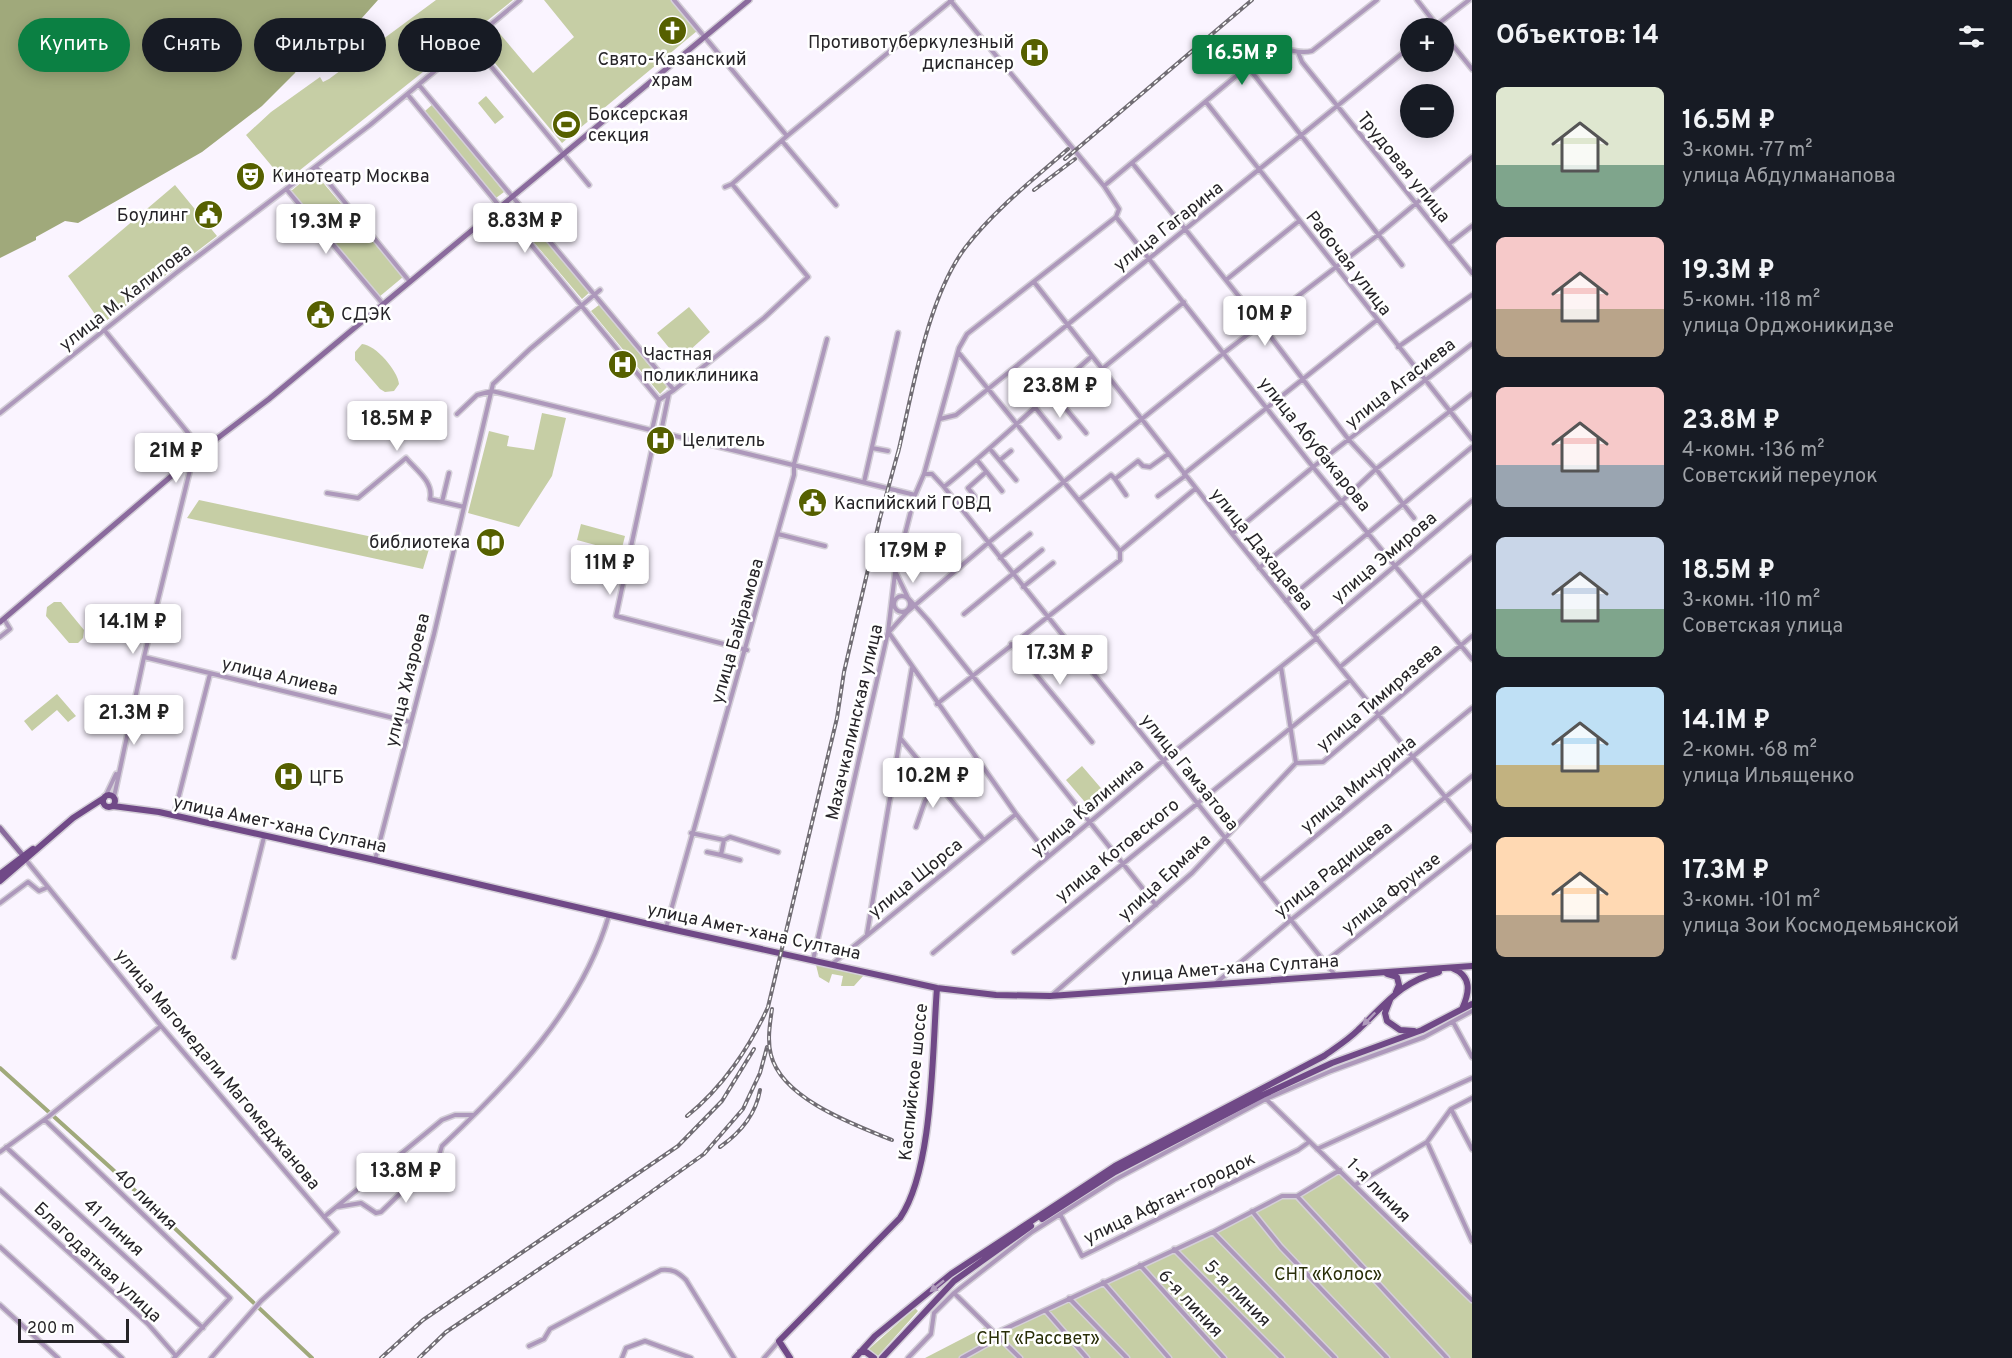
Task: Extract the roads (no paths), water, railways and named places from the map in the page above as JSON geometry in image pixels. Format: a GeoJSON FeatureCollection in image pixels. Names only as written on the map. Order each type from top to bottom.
{"type":"FeatureCollection","features":[{"type":"Feature","properties":{"kind":"main road"},"geometry":{"type":"LineString","coordinates":[[105,796],[112,802]]}},
{"type":"Feature","properties":{"kind":"main road"},"geometry":{"type":"LineString","coordinates":[[105,796],[112,802]]}},
{"type":"Feature","properties":{"kind":"main road"},"geometry":{"type":"LineString","coordinates":[[0,874],[105,796]]}},
{"type":"Feature","properties":{"kind":"main road","name":"улица Амет-хана Султана"},"geometry":{"type":"LineString","coordinates":[[112,802],[937,988],[996,995],[1050,996],[1453,968]]}},
{"type":"Feature","properties":{"kind":"main road"},"geometry":{"type":"LineString","coordinates":[[87,809],[112,802]]}},
{"type":"Feature","properties":{"kind":"main road"},"geometry":{"type":"LineString","coordinates":[[0,881],[24,857]]}},
{"type":"Feature","properties":{"kind":"main road"},"geometry":{"type":"LineString","coordinates":[[857,1355],[875,1336],[951,1274],[1115,1166],[1324,1056],[1356,1032],[1397,990],[1419,977],[1453,968],[1472,966]]}},
{"type":"Feature","properties":{"kind":"main road"},"geometry":{"type":"LineString","coordinates":[[1453,968],[1466,976],[1468,982],[1468,991],[1462,1009]]}},
{"type":"Feature","properties":{"kind":"main road"},"geometry":{"type":"LineString","coordinates":[[1381,973],[1397,977],[1397,990],[1387,1005],[1387,1021],[1400,1030],[1422,1030]]}},
{"type":"Feature","properties":{"kind":"main road","name":"Каспийское шоссе"},"geometry":{"type":"LineString","coordinates":[[779,1341],[900,1218],[912,1201],[927,1119],[937,988]]}},
{"type":"Feature","properties":{"kind":"main road"},"geometry":{"type":"LineString","coordinates":[[882,1358],[954,1281],[1031,1226],[1115,1172],[1263,1095],[1332,1063],[1422,1030],[1472,1004]]}},
{"type":"Feature","properties":{"kind":"main road"},"geometry":{"type":"LineString","coordinates":[[779,1341],[790,1358]]}},
{"type":"Feature","properties":{"kind":"main road"},"geometry":{"type":"LineString","coordinates":[[857,1355],[866,1352],[874,1358]]}},
{"type":"Feature","properties":{"kind":"street","name":"улица М. Халилова"},"geometry":{"type":"LineString","coordinates":[[499,18],[520,0]]}},
{"type":"Feature","properties":{"kind":"street"},"geometry":{"type":"LineString","coordinates":[[674,0],[787,136]]}},
{"type":"Feature","properties":{"kind":"street"},"geometry":{"type":"LineString","coordinates":[[0,638],[10,628],[1,621],[202,450],[500,208],[749,0]]}},
{"type":"Feature","properties":{"kind":"street"},"geometry":{"type":"LineString","coordinates":[[725,188],[951,0],[1104,186],[1119,209],[1116,217]]}},
{"type":"Feature","properties":{"kind":"street"},"geometry":{"type":"LineString","coordinates":[[1104,186],[1265,52],[1279,47],[1298,52],[1312,51],[1377,0]]}},
{"type":"Feature","properties":{"kind":"street"},"geometry":{"type":"LineString","coordinates":[[1417,0],[1430,18]]}},
{"type":"Feature","properties":{"kind":"street"},"geometry":{"type":"LineString","coordinates":[[1447,18],[1469,0]]}},
{"type":"Feature","properties":{"kind":"street"},"geometry":{"type":"LineString","coordinates":[[1454,47],[1472,69]]}},
{"type":"Feature","properties":{"kind":"street","name":"Трудовая улица"},"geometry":{"type":"LineString","coordinates":[[1298,52],[1302,62],[1472,273]]}},
{"type":"Feature","properties":{"kind":"street","name":"улица Гагарина"},"geometry":{"type":"LineString","coordinates":[[940,419],[953,417],[1068,326],[1148,258],[1260,171],[1400,55]]}},
{"type":"Feature","properties":{"kind":"street"},"geometry":{"type":"LineString","coordinates":[[1248,67],[1300,137],[1402,265]]}},
{"type":"Feature","properties":{"kind":"street","name":"улица М. Халилова"},"geometry":{"type":"LineString","coordinates":[[0,413],[435,72]]}},
{"type":"Feature","properties":{"kind":"street"},"geometry":{"type":"LineString","coordinates":[[496,72],[589,185]]}},
{"type":"Feature","properties":{"kind":"street"},"geometry":{"type":"LineString","coordinates":[[419,85],[514,196],[672,392]]}},
{"type":"Feature","properties":{"kind":"street"},"geometry":{"type":"LineString","coordinates":[[408,95],[659,400],[656,431],[616,616],[747,650]]}},
{"type":"Feature","properties":{"kind":"street","name":"Рабочая улица"},"geometry":{"type":"LineString","coordinates":[[1206,102],[1449,413],[1472,439]]}},
{"type":"Feature","properties":{"kind":"street"},"geometry":{"type":"LineString","coordinates":[[782,141],[836,205]]}},
{"type":"Feature","properties":{"kind":"street"},"geometry":{"type":"LineString","coordinates":[[1050,856],[1016,814],[888,632],[907,612],[988,543],[1225,352],[1378,236],[1472,157]]}},
{"type":"Feature","properties":{"kind":"street"},"geometry":{"type":"LineString","coordinates":[[1132,164],[1226,279],[1349,440],[1376,469],[1414,518]]}},
{"type":"Feature","properties":{"kind":"street"},"geometry":{"type":"LineString","coordinates":[[316,167],[410,282]]}},
{"type":"Feature","properties":{"kind":"street"},"geometry":{"type":"LineString","coordinates":[[659,400],[764,318],[808,277],[732,184]]}},
{"type":"Feature","properties":{"kind":"street"},"geometry":{"type":"LineString","coordinates":[[287,190],[383,304]]}},
{"type":"Feature","properties":{"kind":"street","name":"улица Абубакарова"},"geometry":{"type":"LineString","coordinates":[[1116,217],[1225,352],[1313,467],[1343,500],[1472,659]]}},
{"type":"Feature","properties":{"kind":"street","name":"Махачкалинская улица"},"geometry":{"type":"LineString","coordinates":[[812,961],[894,604],[895,573],[915,495],[924,474],[958,352],[967,334],[1116,217]]}},
{"type":"Feature","properties":{"kind":"street"},"geometry":{"type":"LineString","coordinates":[[1226,279],[1299,220]]}},
{"type":"Feature","properties":{"kind":"street"},"geometry":{"type":"LineString","coordinates":[[1449,244],[1472,226]]}},
{"type":"Feature","properties":{"kind":"street","name":"улица Дахадаева"},"geometry":{"type":"LineString","coordinates":[[1034,282],[1195,489],[1472,830]]}},
{"type":"Feature","properties":{"kind":"street","name":"улица Хизроева"},"geometry":{"type":"LineString","coordinates":[[375,860],[493,384],[600,290]]}},
{"type":"Feature","properties":{"kind":"street"},"geometry":{"type":"LineString","coordinates":[[1398,347],[1472,295]]}},
{"type":"Feature","properties":{"kind":"street"},"geometry":{"type":"LineString","coordinates":[[1102,369],[1184,302]]}},
{"type":"Feature","properties":{"kind":"street"},"geometry":{"type":"LineString","coordinates":[[1158,496],[1377,320]]}},
{"type":"Feature","properties":{"kind":"street"},"geometry":{"type":"LineString","coordinates":[[105,331],[202,450]]}},
{"type":"Feature","properties":{"kind":"street"},"geometry":{"type":"LineString","coordinates":[[864,482],[898,333]]}},
{"type":"Feature","properties":{"kind":"street","name":"улица Байрамова"},"geometry":{"type":"LineString","coordinates":[[666,928],[691,833],[747,650],[796,469],[794,464],[827,339]]}},
{"type":"Feature","properties":{"kind":"street","name":"улица Агасиева"},"geometry":{"type":"LineString","coordinates":[[1232,534],[1313,467],[1472,344]]}},
{"type":"Feature","properties":{"kind":"street"},"geometry":{"type":"LineString","coordinates":[[937,704],[1120,560],[1120,551],[958,352]]}},
{"type":"Feature","properties":{"kind":"street"},"geometry":{"type":"LineString","coordinates":[[944,487],[1018,425],[1034,406],[1092,356]]}},
{"type":"Feature","properties":{"kind":"street"},"geometry":{"type":"LineString","coordinates":[[1061,403],[1080,387],[1070,375]]}},
{"type":"Feature","properties":{"kind":"street"},"geometry":{"type":"LineString","coordinates":[[457,414],[477,395],[492,391],[915,495]]}},
{"type":"Feature","properties":{"kind":"street"},"geometry":{"type":"LineString","coordinates":[[656,431],[672,392]]}},
{"type":"Feature","properties":{"kind":"street"},"geometry":{"type":"LineString","coordinates":[[1051,392],[1086,433]]}},
{"type":"Feature","properties":{"kind":"street"},"geometry":{"type":"LineString","coordinates":[[1259,568],[1343,500],[1376,469],[1472,394]]}},
{"type":"Feature","properties":{"kind":"street"},"geometry":{"type":"LineString","coordinates":[[1034,406],[1059,437]]}},
{"type":"Feature","properties":{"kind":"street"},"geometry":{"type":"LineString","coordinates":[[1287,601],[1472,447]]}},
{"type":"Feature","properties":{"kind":"street"},"geometry":{"type":"LineString","coordinates":[[873,448],[888,451]]}},
{"type":"Feature","properties":{"kind":"street"},"geometry":{"type":"LineString","coordinates":[[990,449],[1016,480]]}},
{"type":"Feature","properties":{"kind":"street"},"geometry":{"type":"LineString","coordinates":[[1000,460],[1011,451]]}},
{"type":"Feature","properties":{"kind":"street"},"geometry":{"type":"LineString","coordinates":[[1115,479],[1138,461],[1143,466],[1150,467],[1168,454]]}},
{"type":"Feature","properties":{"kind":"street"},"geometry":{"type":"LineString","coordinates":[[112,802],[144,657],[194,458]]}},
{"type":"Feature","properties":{"kind":"street"},"geometry":{"type":"LineString","coordinates":[[327,493],[358,498],[406,458],[429,484],[432,490],[430,499],[464,507]]}},
{"type":"Feature","properties":{"kind":"street"},"geometry":{"type":"LineString","coordinates":[[977,460],[1002,491]]}},
{"type":"Feature","properties":{"kind":"street"},"geometry":{"type":"LineString","coordinates":[[983,507],[968,488],[986,472]]}},
{"type":"Feature","properties":{"kind":"street"},"geometry":{"type":"LineString","coordinates":[[442,502],[449,473]]}},
{"type":"Feature","properties":{"kind":"street","name":"улица Гамзатова"},"geometry":{"type":"LineString","coordinates":[[924,474],[932,474],[944,487],[1335,975]]}},
{"type":"Feature","properties":{"kind":"street"},"geometry":{"type":"LineString","coordinates":[[1079,500],[1111,475],[1126,495]]}},
{"type":"Feature","properties":{"kind":"street"},"geometry":{"type":"LineString","coordinates":[[1120,551],[1195,489]]}},
{"type":"Feature","properties":{"kind":"street","name":"улица Эмирова"},"geometry":{"type":"LineString","coordinates":[[1315,636],[1472,501]]}},
{"type":"Feature","properties":{"kind":"street"},"geometry":{"type":"LineString","coordinates":[[778,534],[825,546]]}},
{"type":"Feature","properties":{"kind":"street"},"geometry":{"type":"LineString","coordinates":[[1000,558],[1030,534]]}},
{"type":"Feature","properties":{"kind":"street"},"geometry":{"type":"LineString","coordinates":[[964,614],[1042,549]]}},
{"type":"Feature","properties":{"kind":"street"},"geometry":{"type":"LineString","coordinates":[[1340,667],[1472,557]]}},
{"type":"Feature","properties":{"kind":"street"},"geometry":{"type":"LineString","coordinates":[[1023,587],[1053,563]]}},
{"type":"Feature","properties":{"kind":"street"},"geometry":{"type":"LineString","coordinates":[[895,573],[908,598],[910,605],[907,612]]}},
{"type":"Feature","properties":{"kind":"street"},"geometry":{"type":"LineString","coordinates":[[907,612],[897,611],[894,604],[898,597],[908,598],[915,605],[1091,821],[1156,905]]}},
{"type":"Feature","properties":{"kind":"street","name":"улица Калинина"},"geometry":{"type":"LineString","coordinates":[[933,953],[1164,760],[1281,667],[1315,636]]}},
{"type":"Feature","properties":{"kind":"street","name":"улица Тимирязева"},"geometry":{"type":"LineString","coordinates":[[1296,763],[1321,764],[1472,636]]}},
{"type":"Feature","properties":{"kind":"street"},"geometry":{"type":"LineString","coordinates":[[1011,644],[1092,742]]}},
{"type":"Feature","properties":{"kind":"street","name":"улица Алиева"},"geometry":{"type":"LineString","coordinates":[[144,657],[410,722]]}},
{"type":"Feature","properties":{"kind":"street"},"geometry":{"type":"LineString","coordinates":[[1281,667],[1296,763]]}},
{"type":"Feature","properties":{"kind":"street"},"geometry":{"type":"LineString","coordinates":[[867,934],[912,668]]}},
{"type":"Feature","properties":{"kind":"street"},"geometry":{"type":"LineString","coordinates":[[174,816],[210,674]]}},
{"type":"Feature","properties":{"kind":"street","name":"улица Котовского"},"geometry":{"type":"LineString","coordinates":[[1014,952],[1290,726],[1350,680]]}},
{"type":"Feature","properties":{"kind":"street","name":"улица Мичурина"},"geometry":{"type":"LineString","coordinates":[[1261,881],[1472,708]]}},
{"type":"Feature","properties":{"kind":"street"},"geometry":{"type":"LineString","coordinates":[[901,739],[984,840]]}},
{"type":"Feature","properties":{"kind":"street","name":"улица Ермака"},"geometry":{"type":"LineString","coordinates":[[1050,996],[1156,905],[1226,837],[1296,763]]}},
{"type":"Feature","properties":{"kind":"street"},"geometry":{"type":"LineString","coordinates":[[105,796],[117,771]]}},
{"type":"Feature","properties":{"kind":"street","name":"улица Радищева"},"geometry":{"type":"LineString","coordinates":[[1213,985],[1472,776]]}},
{"type":"Feature","properties":{"kind":"street"},"geometry":{"type":"LineString","coordinates":[[916,827],[925,801],[938,784]]}},
{"type":"Feature","properties":{"kind":"street","name":"улица Щорса"},"geometry":{"type":"LineString","coordinates":[[832,964],[1016,814]]}},
{"type":"Feature","properties":{"kind":"street"},"geometry":{"type":"LineString","coordinates":[[0,828],[24,857]]}},
{"type":"Feature","properties":{"kind":"street"},"geometry":{"type":"LineString","coordinates":[[691,833],[724,840],[730,837],[778,852]]}},
{"type":"Feature","properties":{"kind":"street"},"geometry":{"type":"LineString","coordinates":[[234,957],[264,837]]}},
{"type":"Feature","properties":{"kind":"street"},"geometry":{"type":"LineString","coordinates":[[721,855],[724,840]]}},
{"type":"Feature","properties":{"kind":"street","name":"улица Фрунзе"},"geometry":{"type":"LineString","coordinates":[[1326,961],[1472,846]]}},
{"type":"Feature","properties":{"kind":"street"},"geometry":{"type":"LineString","coordinates":[[707,852],[740,860]]}},
{"type":"Feature","properties":{"kind":"street","name":"улица Магомедали Магомеджановa"},"geometry":{"type":"LineString","coordinates":[[24,857],[46,888],[324,1217]]}},
{"type":"Feature","properties":{"kind":"street"},"geometry":{"type":"LineString","coordinates":[[0,903],[28,882],[39,891],[46,888]]}},
{"type":"Feature","properties":{"kind":"street"},"geometry":{"type":"LineString","coordinates":[[337,1207],[361,1203],[376,1213],[381,1212],[439,1156],[442,1146],[514,1076],[559,1017],[602,938],[609,914]]}},
{"type":"Feature","properties":{"kind":"street"},"geometry":{"type":"LineString","coordinates":[[908,1358],[931,1334],[934,1313],[954,1293],[996,1257],[1114,1180],[1266,1099],[1331,1071],[1424,1037],[1472,1011]]}},
{"type":"Feature","properties":{"kind":"street"},"geometry":{"type":"LineString","coordinates":[[1453,1022],[1472,1057]]}},
{"type":"Feature","properties":{"kind":"street"},"geometry":{"type":"LineString","coordinates":[[0,1152],[46,1119],[161,1026]]}},
{"type":"Feature","properties":{"kind":"street"},"geometry":{"type":"LineString","coordinates":[[1317,1149],[1472,1078]]}},
{"type":"Feature","properties":{"kind":"street"},"geometry":{"type":"LineString","coordinates":[[1355,1185],[1427,1143],[1451,1109],[1472,1098]]}},
{"type":"Feature","properties":{"kind":"street","name":"1-я линия"},"geometry":{"type":"LineString","coordinates":[[1266,1099],[1472,1300]]}},
{"type":"Feature","properties":{"kind":"street"},"geometry":{"type":"LineString","coordinates":[[1451,1109],[1472,1149]]}},
{"type":"Feature","properties":{"kind":"street"},"geometry":{"type":"LineString","coordinates":[[211,1358],[261,1300],[337,1232],[324,1217],[442,1120],[456,1115],[474,1116]]}},
{"type":"Feature","properties":{"kind":"street","name":"40 линия"},"geometry":{"type":"LineString","coordinates":[[46,1119],[230,1299],[203,1328]]}},
{"type":"Feature","properties":{"kind":"street","name":"улица Афган-городок"},"geometry":{"type":"LineString","coordinates":[[1060,1214],[1082,1256],[1298,1150],[1309,1142]]}},
{"type":"Feature","properties":{"kind":"street"},"geometry":{"type":"LineString","coordinates":[[1427,1143],[1472,1241]]}},
{"type":"Feature","properties":{"kind":"street","name":"41 линия"},"geometry":{"type":"LineString","coordinates":[[6,1147],[203,1328]]}},
{"type":"Feature","properties":{"kind":"street"},"geometry":{"type":"LineString","coordinates":[[962,1358],[998,1335],[1069,1298],[1213,1232],[1251,1210],[1282,1196],[1298,1196],[1340,1170]]}},
{"type":"Feature","properties":{"kind":"street","name":"Благодатная улица"},"geometry":{"type":"LineString","coordinates":[[0,1190],[147,1324],[175,1357]]}},
{"type":"Feature","properties":{"kind":"street"},"geometry":{"type":"LineString","coordinates":[[1298,1196],[1447,1358]]}},
{"type":"Feature","properties":{"kind":"street"},"geometry":{"type":"LineString","coordinates":[[1251,1210],[1281,1247],[1387,1358]]}},
{"type":"Feature","properties":{"kind":"street"},"geometry":{"type":"LineString","coordinates":[[1213,1232],[1335,1358]]}},
{"type":"Feature","properties":{"kind":"street"},"geometry":{"type":"LineString","coordinates":[[0,1247],[122,1358]]}},
{"type":"Feature","properties":{"kind":"street","name":"5-я линия"},"geometry":{"type":"LineString","coordinates":[[1174,1249],[1282,1358]]}},
{"type":"Feature","properties":{"kind":"street","name":"6-я линия"},"geometry":{"type":"LineString","coordinates":[[1140,1265],[1224,1358]]}},
{"type":"Feature","properties":{"kind":"street"},"geometry":{"type":"LineString","coordinates":[[529,1346],[544,1339],[550,1329],[661,1270],[670,1269],[686,1280],[734,1358]]}},
{"type":"Feature","properties":{"kind":"street"},"geometry":{"type":"LineString","coordinates":[[1103,1282],[1169,1358]]}},
{"type":"Feature","properties":{"kind":"street"},"geometry":{"type":"LineString","coordinates":[[954,1293],[1020,1358]]}},
{"type":"Feature","properties":{"kind":"street"},"geometry":{"type":"LineString","coordinates":[[1069,1298],[1127,1358]]}},
{"type":"Feature","properties":{"kind":"street"},"geometry":{"type":"LineString","coordinates":[[0,1305],[58,1358]]}},
{"type":"Feature","properties":{"kind":"street"},"geometry":{"type":"LineString","coordinates":[[1046,1311],[1087,1358]]}},
{"type":"Feature","properties":{"kind":"street"},"geometry":{"type":"LineString","coordinates":[[175,1357],[203,1328]]}},
{"type":"Feature","properties":{"kind":"street"},"geometry":{"type":"LineString","coordinates":[[622,1358],[626,1348],[645,1341],[691,1358]]}},
{"type":"Feature","properties":{"kind":"street"},"geometry":{"type":"LineString","coordinates":[[764,1358],[779,1341]]}},
{"type":"Feature","properties":{"kind":"waterway"},"geometry":{"type":"LineString","coordinates":[[0,1068],[111,1168],[312,1358]]}},
{"type":"Feature","properties":{"kind":"railway"},"geometry":{"type":"LineString","coordinates":[[1065,159],[1252,0]]}},
{"type":"Feature","properties":{"kind":"railway"},"geometry":{"type":"LineString","coordinates":[[898,453],[923,346],[931,319],[952,269],[965,248],[988,221],[1068,149]]}},
{"type":"Feature","properties":{"kind":"railway"},"geometry":{"type":"LineString","coordinates":[[1034,190],[1075,159]]}},
{"type":"Feature","properties":{"kind":"railway"},"geometry":{"type":"LineString","coordinates":[[687,1116],[712,1093],[734,1066],[753,1037],[768,1007],[837,718],[844,672],[880,518],[900,445]]}},
{"type":"Feature","properties":{"kind":"railway"},"geometry":{"type":"LineString","coordinates":[[772,1009],[769,1038],[771,1055],[778,1071],[789,1085],[804,1097],[840,1118],[892,1140]]}},
{"type":"Feature","properties":{"kind":"railway"},"geometry":{"type":"LineString","coordinates":[[419,1358],[446,1332],[619,1215],[704,1154],[743,1109],[760,1073],[767,1047]]}},
{"type":"Feature","properties":{"kind":"railway"},"geometry":{"type":"LineString","coordinates":[[381,1358],[423,1320],[678,1146],[722,1101],[754,1049]]}},
{"type":"Feature","properties":{"kind":"railway"},"geometry":{"type":"LineString","coordinates":[[720,1147],[734,1136],[751,1115],[760,1090]]}},
{"type":"Feature","properties":{"kind":"place","name":"Свято-Казанский храм"},"geometry":{"type":"Point","coordinates":[672,30]}},
{"type":"Feature","properties":{"kind":"place","name":"Противотуберкулезный диспансер"},"geometry":{"type":"Point","coordinates":[1035,52]}},
{"type":"Feature","properties":{"kind":"place","name":"Боксерская секция"},"geometry":{"type":"Point","coordinates":[567,124]}},
{"type":"Feature","properties":{"kind":"place","name":"Кинотеатр Москва"},"geometry":{"type":"Point","coordinates":[251,176]}},
{"type":"Feature","properties":{"kind":"place","name":"Боулинг"},"geometry":{"type":"Point","coordinates":[209,215]}},
{"type":"Feature","properties":{"kind":"place","name":"СДЭК"},"geometry":{"type":"Point","coordinates":[320,314]}},
{"type":"Feature","properties":{"kind":"place","name":"Частная поликлиника"},"geometry":{"type":"Point","coordinates":[622,364]}},
{"type":"Feature","properties":{"kind":"place","name":"Целитель"},"geometry":{"type":"Point","coordinates":[661,440]}},
{"type":"Feature","properties":{"kind":"place","name":"Каспийский ГОВД"},"geometry":{"type":"Point","coordinates":[813,503]}},
{"type":"Feature","properties":{"kind":"place","name":"библиотека"},"geometry":{"type":"Point","coordinates":[491,542]}},
{"type":"Feature","properties":{"kind":"place","name":"ЦГБ"},"geometry":{"type":"Point","coordinates":[288,777]}},
{"type":"Feature","properties":{"kind":"park label","name":"СНТ «Колос»"},"geometry":{"type":"Point","coordinates":[1328,1274]}},
{"type":"Feature","properties":{"kind":"park label","name":"СНТ «Рассвет»"},"geometry":{"type":"Point","coordinates":[1038,1338]}}]}
